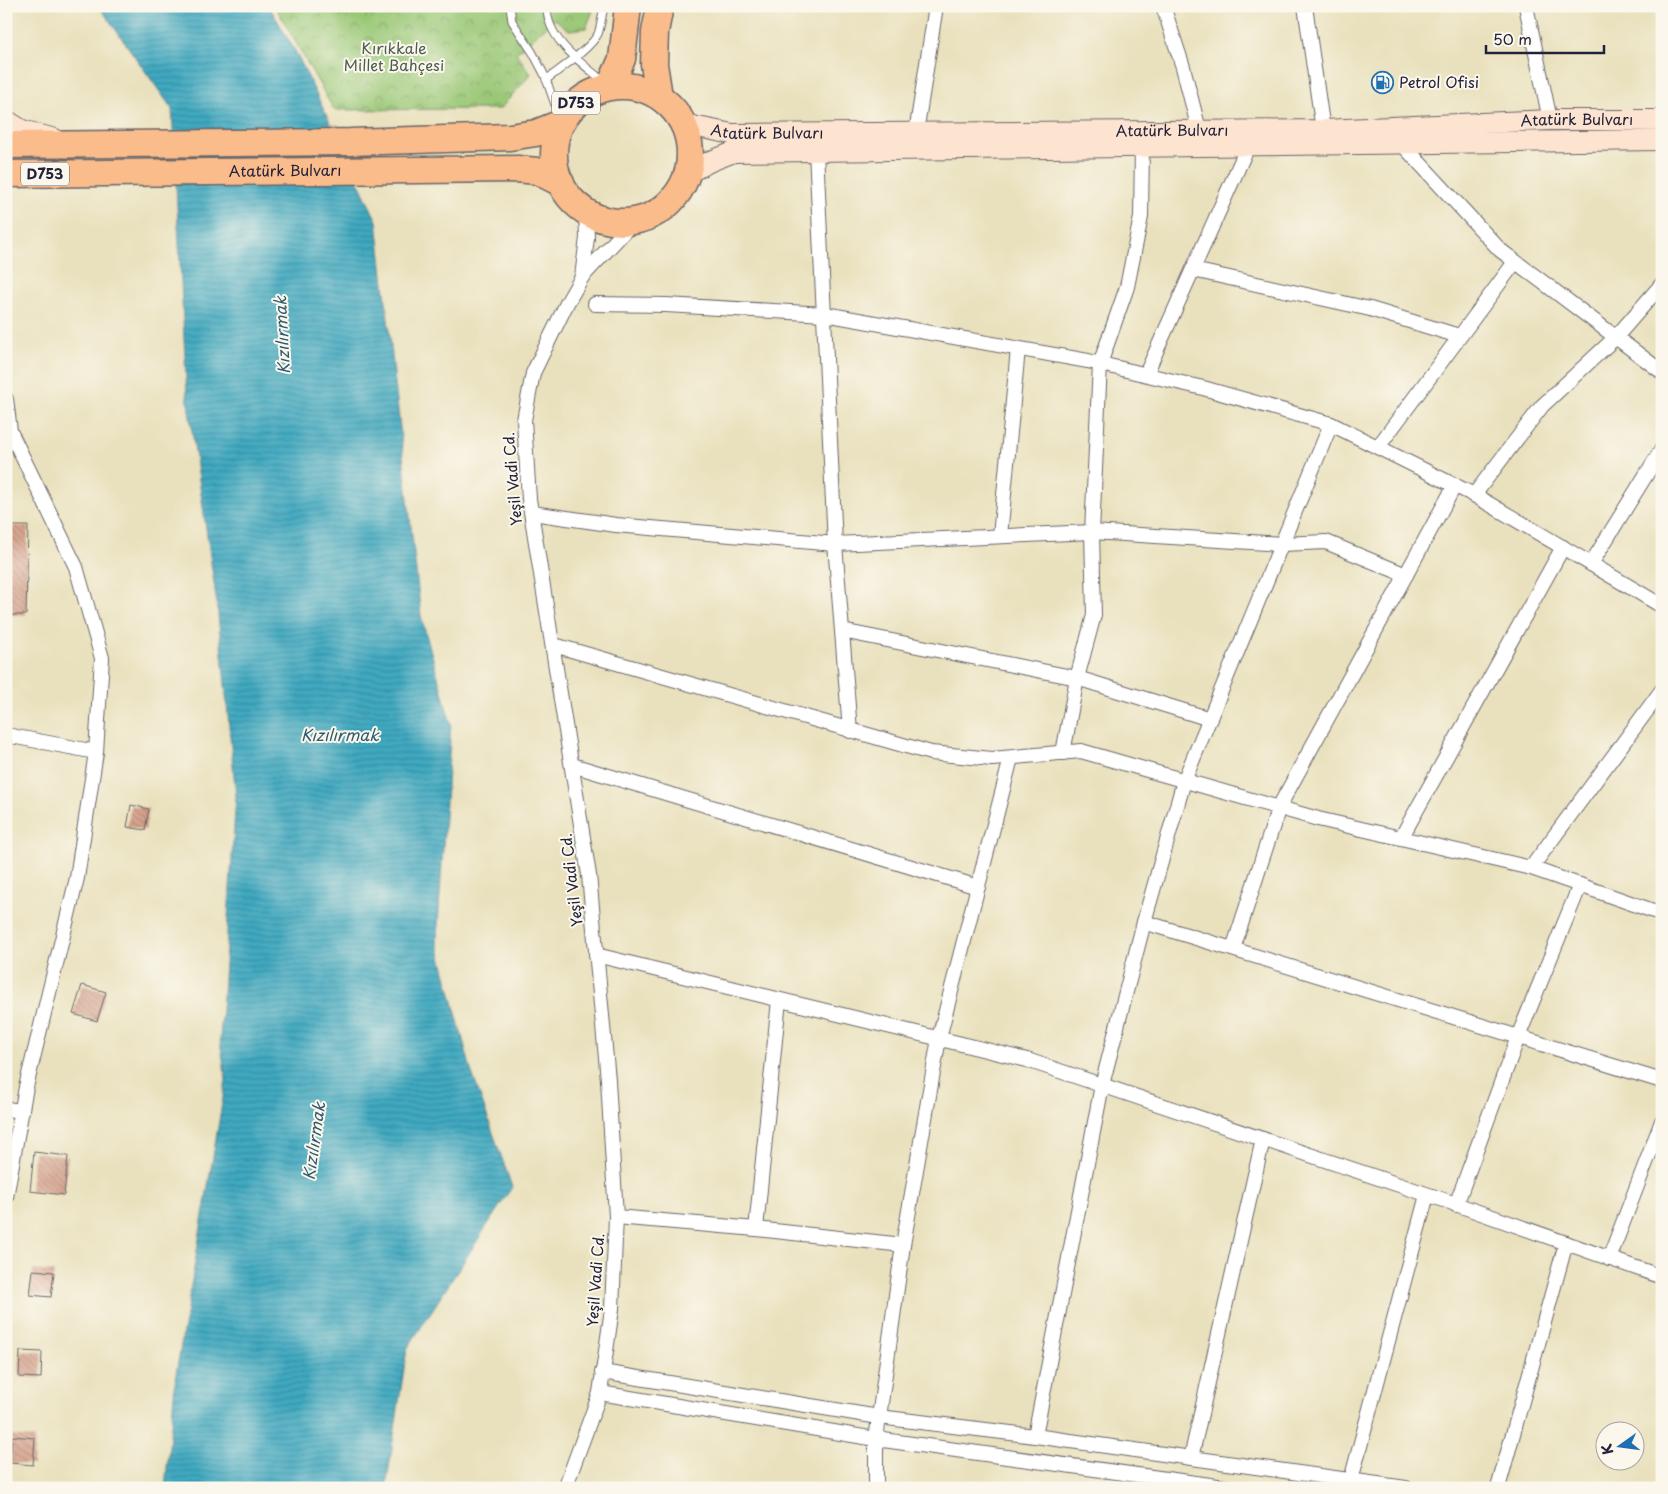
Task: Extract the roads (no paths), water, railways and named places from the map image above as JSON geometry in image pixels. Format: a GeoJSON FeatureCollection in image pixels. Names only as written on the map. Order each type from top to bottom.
{"type":"FeatureCollection","features":[{"type":"Feature","properties":{"kind":"highway","name":"D753"},"geometry":{"type":"LineString","coordinates":[[610,86],[622,59],[628,6]]}},
{"type":"Feature","properties":{"kind":"highway"},"geometry":{"type":"LineString","coordinates":[[659,96],[654,64],[660,6]]}},
{"type":"Feature","properties":{"kind":"highway","name":"Atatürk Bulvarı"},"geometry":{"type":"LineString","coordinates":[[623,85],[635,87],[659,96],[669,104],[683,124],[688,136],[690,148],[688,173],[676,195],[668,205],[652,215],[634,221],[609,221],[586,212],[572,199],[561,184],[556,172],[554,159],[556,140],[562,122],[568,112],[582,99],[610,86],[623,85]]}},
{"type":"Feature","properties":{"kind":"highway","name":"Atatürk Bulvarı"},"geometry":{"type":"LineString","coordinates":[[6,145],[350,142],[510,137],[536,133],[562,122]]}},
{"type":"Feature","properties":{"kind":"highway","name":"Atatürk Bulvarı"},"geometry":{"type":"LineString","coordinates":[[6,174],[517,169],[537,171],[561,184]]}},
{"type":"Feature","properties":{"kind":"main road"},"geometry":{"type":"LineString","coordinates":[[6,120],[22,130],[80,145]]}},
{"type":"Feature","properties":{"kind":"main road","name":"Atatürk Bulvarı"},"geometry":{"type":"LineString","coordinates":[[683,124],[732,134],[1323,130],[1550,120],[1662,120]]}},
{"type":"Feature","properties":{"kind":"main road","name":"Atatürk Bulvarı"},"geometry":{"type":"LineString","coordinates":[[688,173],[734,152],[1662,140]]}},
{"type":"Feature","properties":{"kind":"street"},"geometry":{"type":"LineString","coordinates":[[916,132],[936,6]]}},
{"type":"Feature","properties":{"kind":"street"},"geometry":{"type":"LineString","coordinates":[[1163,6],[1183,67],[1199,130]]}},
{"type":"Feature","properties":{"kind":"street"},"geometry":{"type":"LineString","coordinates":[[1305,6],[1323,130]]}},
{"type":"Feature","properties":{"kind":"street"},"geometry":{"type":"LineString","coordinates":[[1526,6],[1550,120]]}},
{"type":"Feature","properties":{"kind":"street"},"geometry":{"type":"LineString","coordinates":[[1402,144],[1500,250],[1662,372]]}},
{"type":"Feature","properties":{"kind":"street"},"geometry":{"type":"LineString","coordinates":[[1146,374],[1248,146]]}},
{"type":"Feature","properties":{"kind":"street"},"geometry":{"type":"LineString","coordinates":[[1063,753],[1077,678],[1094,616],[1092,532],[1100,364],[1127,287],[1141,217],[1142,147]]}},
{"type":"Feature","properties":{"kind":"street"},"geometry":{"type":"LineString","coordinates":[[816,151],[835,544],[850,731]]}},
{"type":"Feature","properties":{"kind":"street"},"geometry":{"type":"LineString","coordinates":[[582,277],[588,238],[586,212]]}},
{"type":"Feature","properties":{"kind":"street"},"geometry":{"type":"LineString","coordinates":[[582,277],[634,221]]}},
{"type":"Feature","properties":{"kind":"street"},"geometry":{"type":"LineString","coordinates":[[1378,447],[1515,262]]}},
{"type":"Feature","properties":{"kind":"street"},"geometry":{"type":"LineString","coordinates":[[1193,270],[1370,309],[1459,336]]}},
{"type":"Feature","properties":{"kind":"street","name":"Yeşil Vadi Cd."},"geometry":{"type":"LineString","coordinates":[[564,1488],[600,1393],[612,1309],[616,1217],[608,1080],[589,875],[532,513],[524,420],[533,373],[567,303],[582,277]]}},
{"type":"Feature","properties":{"kind":"street"},"geometry":{"type":"LineString","coordinates":[[1474,495],[1542,406],[1616,337],[1662,284]]}},
{"type":"Feature","properties":{"kind":"street"},"geometry":{"type":"LineString","coordinates":[[595,304],[666,305],[825,314],[1100,364],[1203,388],[1331,424],[1474,495],[1662,606]]}},
{"type":"Feature","properties":{"kind":"street"},"geometry":{"type":"LineString","coordinates":[[1000,536],[1018,348]]}},
{"type":"Feature","properties":{"kind":"street"},"geometry":{"type":"LineString","coordinates":[[6,399],[10,431],[76,567],[102,658],[96,752],[77,878],[26,1087],[6,1197]]}},
{"type":"Feature","properties":{"kind":"street"},"geometry":{"type":"LineString","coordinates":[[1035,1436],[1102,1085],[1144,922],[1184,780],[1331,424]]}},
{"type":"Feature","properties":{"kind":"street"},"geometry":{"type":"LineString","coordinates":[[1590,564],[1662,449]]}},
{"type":"Feature","properties":{"kind":"street"},"geometry":{"type":"LineString","coordinates":[[1233,949],[1279,807],[1455,485]]}},
{"type":"Feature","properties":{"kind":"street"},"geometry":{"type":"LineString","coordinates":[[532,513],[616,525],[835,544],[1092,532],[1282,544],[1326,542],[1406,575]]}},
{"type":"Feature","properties":{"kind":"street"},"geometry":{"type":"LineString","coordinates":[[1402,838],[1563,547]]}},
{"type":"Feature","properties":{"kind":"street"},"geometry":{"type":"LineString","coordinates":[[842,631],[1077,678],[1210,719]]}},
{"type":"Feature","properties":{"kind":"street"},"geometry":{"type":"LineString","coordinates":[[554,645],[931,753],[992,760],[1081,751],[1318,818],[1531,868],[1662,914]]}},
{"type":"Feature","properties":{"kind":"street"},"geometry":{"type":"LineString","coordinates":[[1531,868],[1662,690]]}},
{"type":"Feature","properties":{"kind":"street"},"geometry":{"type":"LineString","coordinates":[[6,735],[96,752]]}},
{"type":"Feature","properties":{"kind":"street"},"geometry":{"type":"LineString","coordinates":[[876,1488],[876,1439],[903,1245],[939,1038],[1011,758]]}},
{"type":"Feature","properties":{"kind":"street"},"geometry":{"type":"LineString","coordinates":[[572,765],[978,887]]}},
{"type":"Feature","properties":{"kind":"street"},"geometry":{"type":"LineString","coordinates":[[1456,1205],[1518,1036],[1580,885]]}},
{"type":"Feature","properties":{"kind":"street"},"geometry":{"type":"LineString","coordinates":[[1144,922],[1662,1081]]}},
{"type":"Feature","properties":{"kind":"street"},"geometry":{"type":"LineString","coordinates":[[596,956],[1027,1060],[1427,1195],[1662,1277]]}},
{"type":"Feature","properties":{"kind":"street"},"geometry":{"type":"LineString","coordinates":[[756,1229],[779,1000]]}},
{"type":"Feature","properties":{"kind":"street"},"geometry":{"type":"LineString","coordinates":[[6,1109],[22,1111]]}},
{"type":"Feature","properties":{"kind":"street"},"geometry":{"type":"LineString","coordinates":[[1609,1258],[1662,1122]]}},
{"type":"Feature","properties":{"kind":"street"},"geometry":{"type":"LineString","coordinates":[[1192,1458],[1262,1139]]}},
{"type":"Feature","properties":{"kind":"street"},"geometry":{"type":"LineString","coordinates":[[1351,1480],[1427,1195]]}},
{"type":"Feature","properties":{"kind":"street"},"geometry":{"type":"LineString","coordinates":[[616,1217],[756,1229],[903,1245]]}},
{"type":"Feature","properties":{"kind":"street"},"geometry":{"type":"LineString","coordinates":[[1498,1488],[1566,1243]]}},
{"type":"Feature","properties":{"kind":"street"},"geometry":{"type":"LineString","coordinates":[[602,1372],[879,1417],[1035,1436],[1406,1488]]}},
{"type":"Feature","properties":{"kind":"street"},"geometry":{"type":"LineString","coordinates":[[600,1393],[876,1439],[1232,1488]]}},
{"type":"Feature","properties":{"kind":"lane"},"geometry":{"type":"LineString","coordinates":[[510,6],[512,21],[533,53],[546,80],[562,122]]}},
{"type":"Feature","properties":{"kind":"lane"},"geometry":{"type":"LineString","coordinates":[[547,6],[547,13],[555,35],[575,57],[610,86]]}},
{"type":"Feature","properties":{"kind":"lane"},"geometry":{"type":"LineString","coordinates":[[546,80],[590,44],[598,34],[604,6]]}},
{"type":"Feature","properties":{"kind":"water","name":"Kızılırmak"},"geometry":{"type":"Polygon","coordinates":[[[99,6],[269,6],[298,56],[377,221],[421,616],[451,724],[437,941],[471,1070],[512,1187],[407,1349],[386,1488],[165,1488],[176,1374],[226,1080],[220,1040],[236,796],[217,604],[187,396],[172,109],[99,6]]]}},
{"type":"Feature","properties":{"kind":"place","name":"Petrol Ofisi"},"geometry":{"type":"Point","coordinates":[1383,83]}},
{"type":"Feature","properties":{"kind":"park label","name":"Kırıkkale Millet Bahçesi"},"geometry":{"type":"Point","coordinates":[394,58]}}]}
